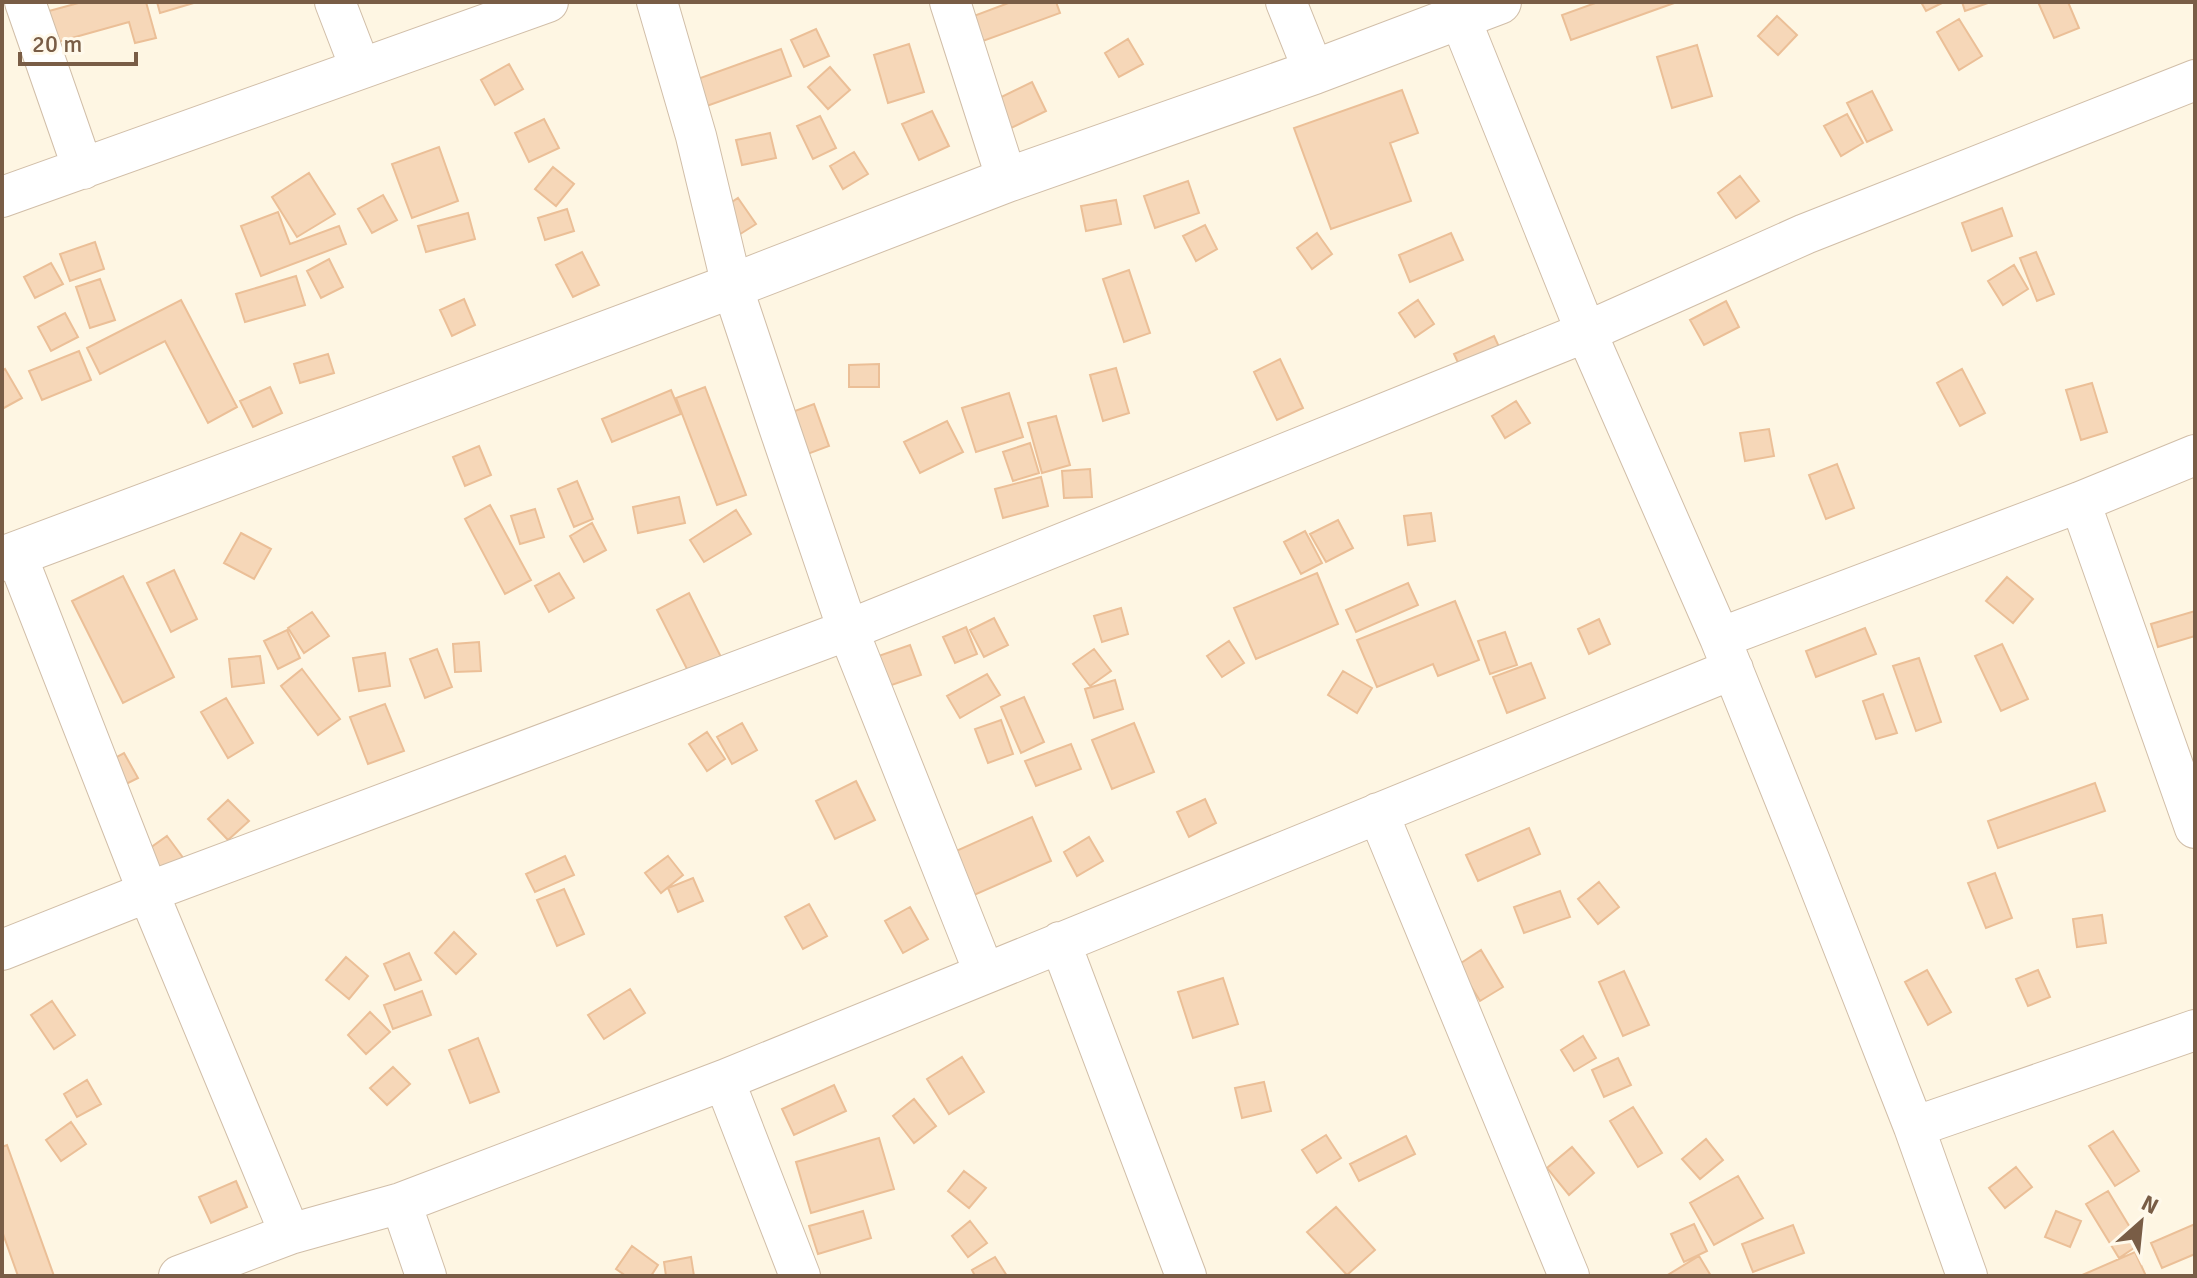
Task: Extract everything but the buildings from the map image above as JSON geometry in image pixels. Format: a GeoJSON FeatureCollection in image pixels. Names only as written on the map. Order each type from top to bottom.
{"type":"FeatureCollection","features":[{"type":"Feature","properties":{"kind":"street"},"geometry":{"type":"LineString","coordinates":[[25,2],[83,169]]}},
{"type":"Feature","properties":{"kind":"street"},"geometry":{"type":"LineString","coordinates":[[335,2],[360,67]]}},
{"type":"Feature","properties":{"kind":"street"},"geometry":{"type":"LineString","coordinates":[[2,197],[548,2]]}},
{"type":"Feature","properties":{"kind":"street"},"geometry":{"type":"LineString","coordinates":[[657,2],[696,136],[732,286],[848,630],[984,972]]}},
{"type":"Feature","properties":{"kind":"street"},"geometry":{"type":"LineString","coordinates":[[950,2],[1007,180]]}},
{"type":"Feature","properties":{"kind":"street"},"geometry":{"type":"LineString","coordinates":[[1286,2],[1314,72]]}},
{"type":"Feature","properties":{"kind":"street"},"geometry":{"type":"LineString","coordinates":[[290,1234],[9,556],[1007,180],[1314,72],[1479,10],[1586,332],[1726,654],[1914,1127],[1967,1276]]}},
{"type":"Feature","properties":{"kind":"street"},"geometry":{"type":"LineString","coordinates":[[2,950],[148,892],[848,630],[1586,332],[1805,234],[2195,80]]}},
{"type":"Feature","properties":{"kind":"street"},"geometry":{"type":"LineString","coordinates":[[179,1276],[290,1234],[401,1203],[724,1080],[1378,813],[1726,654],[2195,455]]}},
{"type":"Feature","properties":{"kind":"street"},"geometry":{"type":"LineString","coordinates":[[2080,502],[2195,828]]}},
{"type":"Feature","properties":{"kind":"street"},"geometry":{"type":"LineString","coordinates":[[1378,813],[1569,1276]]}},
{"type":"Feature","properties":{"kind":"street"},"geometry":{"type":"LineString","coordinates":[[1060,942],[1186,1276]]}},
{"type":"Feature","properties":{"kind":"street"},"geometry":{"type":"LineString","coordinates":[[1914,1127],[2195,1030]]}},
{"type":"Feature","properties":{"kind":"street"},"geometry":{"type":"LineString","coordinates":[[724,1080],[800,1276]]}},
{"type":"Feature","properties":{"kind":"street"},"geometry":{"type":"LineString","coordinates":[[401,1203],[426,1276]]}}]}
